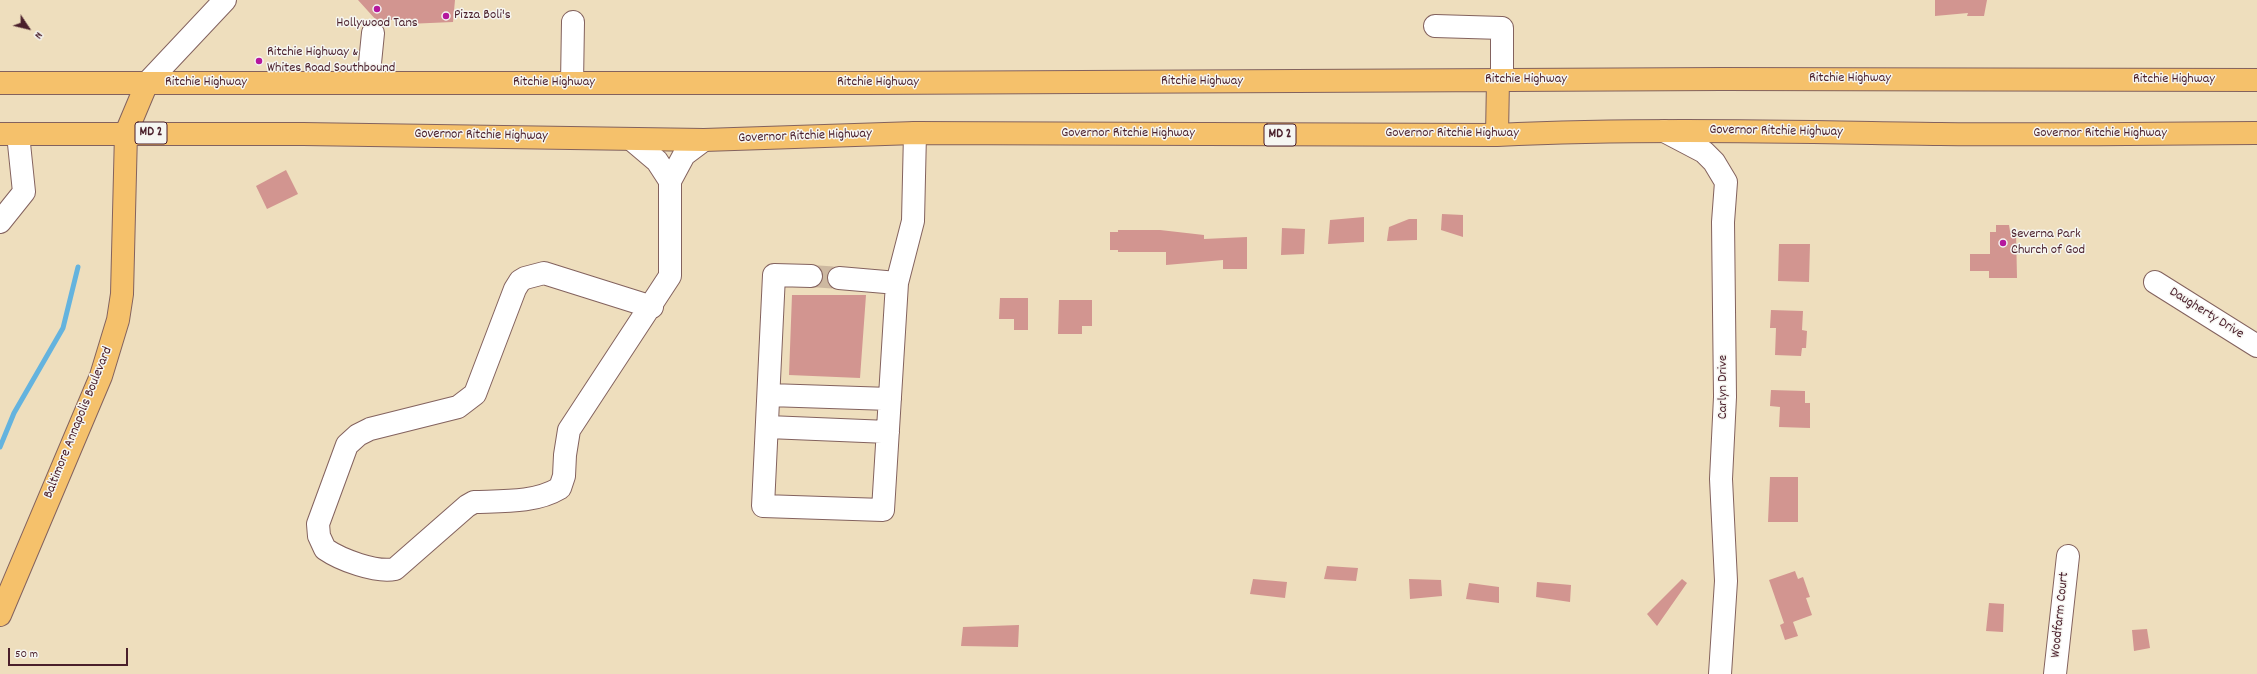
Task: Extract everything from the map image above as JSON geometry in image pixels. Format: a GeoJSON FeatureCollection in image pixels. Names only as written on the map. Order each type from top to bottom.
{"type":"FeatureCollection","features":[{"type":"Feature","properties":{"kind":"main road"},"geometry":{"type":"LineString","coordinates":[[1497,135],[1500,80]]}},
{"type":"Feature","properties":{"kind":"main road","name":"Ritchie Highway"},"geometry":{"type":"LineString","coordinates":[[147,83],[2257,80]]}},
{"type":"Feature","properties":{"kind":"main road"},"geometry":{"type":"LineString","coordinates":[[0,83],[147,83]]}},
{"type":"Feature","properties":{"kind":"main road","name":"Baltimore Annapolis Boulevard"},"geometry":{"type":"LineString","coordinates":[[0,615],[101,376],[118,320],[124,265],[126,133],[147,83]]}},
{"type":"Feature","properties":{"kind":"main road","name":"Governor Ritchie Highway"},"geometry":{"type":"LineString","coordinates":[[9,134],[126,133],[704,140],[915,133],[1497,135],[1573,131],[1984,134],[2257,133]]}},
{"type":"Feature","properties":{"kind":"street"},"geometry":{"type":"LineString","coordinates":[[147,83],[225,0]]}},
{"type":"Feature","properties":{"kind":"street"},"geometry":{"type":"LineString","coordinates":[[572,83],[573,22]]}},
{"type":"Feature","properties":{"kind":"street"},"geometry":{"type":"LineString","coordinates":[[1434,26],[1502,28],[1500,80]]}},
{"type":"Feature","properties":{"kind":"street"},"geometry":{"type":"LineString","coordinates":[[368,83],[373,34]]}},
{"type":"Feature","properties":{"kind":"street","name":"Carlyn Drive"},"geometry":{"type":"LineString","coordinates":[[1664,131],[1704,152],[1714,162],[1726,182],[1723,222],[1725,397],[1721,479],[1726,581],[1720,674]]}},
{"type":"Feature","properties":{"kind":"street"},"geometry":{"type":"LineString","coordinates":[[811,276],[774,275],[768,431],[763,506],[883,510],[897,283],[913,221],[915,133]]}},
{"type":"Feature","properties":{"kind":"street"},"geometry":{"type":"LineString","coordinates":[[0,222],[24,192],[9,134]]}},
{"type":"Feature","properties":{"kind":"street"},"geometry":{"type":"LineString","coordinates":[[631,139],[657,160],[670,181]]}},
{"type":"Feature","properties":{"kind":"street"},"geometry":{"type":"LineString","coordinates":[[652,307],[544,273],[520,281],[502,320],[475,394],[467,402],[458,407],[370,429],[358,435],[347,445],[318,524],[321,544],[331,554],[363,565],[384,571],[395,569],[467,506],[474,502],[548,496],[560,488],[564,476],[565,455],[569,430],[652,307],[670,276],[670,181],[684,155],[704,140]]}},
{"type":"Feature","properties":{"kind":"street"},"geometry":{"type":"LineString","coordinates":[[839,278],[897,283]]}},
{"type":"Feature","properties":{"kind":"street","name":"Daugherty Drive"},"geometry":{"type":"LineString","coordinates":[[2155,282],[2257,346]]}},
{"type":"Feature","properties":{"kind":"street"},"geometry":{"type":"LineString","coordinates":[[769,395],[890,399]]}},
{"type":"Feature","properties":{"kind":"street"},"geometry":{"type":"LineString","coordinates":[[768,431],[888,432]]}},
{"type":"Feature","properties":{"kind":"street","name":"Woodfarm Court"},"geometry":{"type":"LineString","coordinates":[[2056,674],[2068,556]]}},
{"type":"Feature","properties":{"kind":"building"},"geometry":{"type":"Polygon","coordinates":[[[358,0],[455,0],[453,22],[407,24],[404,19],[377,21],[358,0]]]}},
{"type":"Feature","properties":{"kind":"building"},"geometry":{"type":"Polygon","coordinates":[[[1935,0],[1987,0],[1984,16],[1967,16],[1968,13],[1935,16],[1935,0]]]}},
{"type":"Feature","properties":{"kind":"building"},"geometry":{"type":"Polygon","coordinates":[[[286,170],[298,194],[267,209],[256,186],[286,170]]]}},
{"type":"Feature","properties":{"kind":"building"},"geometry":{"type":"Polygon","coordinates":[[[1442,214],[1463,215],[1463,237],[1441,230],[1442,214]]]}},
{"type":"Feature","properties":{"kind":"building"},"geometry":{"type":"Polygon","coordinates":[[[1364,217],[1364,242],[1328,244],[1330,220],[1364,217]]]}},
{"type":"Feature","properties":{"kind":"building"},"geometry":{"type":"Polygon","coordinates":[[[1409,219],[1417,219],[1417,240],[1387,241],[1389,227],[1409,219]]]}},
{"type":"Feature","properties":{"kind":"building","name":"Severna Park Church of God"},"geometry":{"type":"Polygon","coordinates":[[[1996,225],[2009,225],[2010,231],[2016,231],[2017,278],[1989,278],[1989,271],[1970,271],[1970,254],[1990,254],[1990,232],[1996,232],[1996,225]]]}},
{"type":"Feature","properties":{"kind":"building"},"geometry":{"type":"Polygon","coordinates":[[[1282,228],[1305,229],[1304,254],[1281,255],[1282,228]]]}},
{"type":"Feature","properties":{"kind":"building"},"geometry":{"type":"Polygon","coordinates":[[[1118,230],[1160,230],[1204,235],[1204,239],[1247,237],[1247,269],[1223,269],[1223,260],[1166,265],[1166,252],[1118,252],[1118,250],[1110,250],[1110,232],[1118,232],[1118,230]]]}},
{"type":"Feature","properties":{"kind":"building"},"geometry":{"type":"Polygon","coordinates":[[[1779,244],[1810,244],[1809,282],[1778,281],[1779,244]]]}},
{"type":"Feature","properties":{"kind":"building"},"geometry":{"type":"Polygon","coordinates":[[[792,295],[866,295],[860,378],[789,375],[792,295]]]}},
{"type":"Feature","properties":{"kind":"building"},"geometry":{"type":"Polygon","coordinates":[[[1000,298],[1028,298],[1028,330],[1014,330],[1014,319],[999,319],[1000,298]]]}},
{"type":"Feature","properties":{"kind":"building"},"geometry":{"type":"Polygon","coordinates":[[[1059,300],[1092,300],[1092,326],[1082,326],[1082,334],[1058,334],[1059,300]]]}},
{"type":"Feature","properties":{"kind":"building"},"geometry":{"type":"Polygon","coordinates":[[[1771,310],[1803,311],[1802,330],[1807,331],[1806,348],[1802,348],[1801,356],[1775,355],[1776,328],[1770,328],[1771,310]]]}},
{"type":"Feature","properties":{"kind":"building"},"geometry":{"type":"Polygon","coordinates":[[[1771,390],[1805,391],[1805,403],[1810,403],[1810,428],[1779,427],[1780,407],[1770,406],[1771,390]]]}},
{"type":"Feature","properties":{"kind":"building"},"geometry":{"type":"Polygon","coordinates":[[[1770,477],[1798,477],[1798,522],[1768,522],[1770,477]]]}},
{"type":"Feature","properties":{"kind":"building"},"geometry":{"type":"Polygon","coordinates":[[[1327,566],[1358,568],[1356,581],[1324,579],[1327,566]]]}},
{"type":"Feature","properties":{"kind":"building"},"geometry":{"type":"Polygon","coordinates":[[[1795,571],[1798,579],[1803,577],[1810,597],[1806,598],[1812,615],[1793,622],[1798,636],[1785,640],[1780,625],[1784,623],[1769,580],[1795,571]]]}},
{"type":"Feature","properties":{"kind":"building"},"geometry":{"type":"Polygon","coordinates":[[[1253,579],[1287,582],[1285,598],[1250,594],[1253,579]]]}},
{"type":"Feature","properties":{"kind":"building"},"geometry":{"type":"Polygon","coordinates":[[[1409,579],[1441,580],[1442,596],[1410,599],[1409,579]]]}},
{"type":"Feature","properties":{"kind":"building"},"geometry":{"type":"Polygon","coordinates":[[[1682,579],[1687,583],[1657,626],[1647,614],[1682,579]]]}},
{"type":"Feature","properties":{"kind":"building"},"geometry":{"type":"Polygon","coordinates":[[[1537,582],[1571,585],[1570,602],[1536,597],[1537,582]]]}},
{"type":"Feature","properties":{"kind":"building"},"geometry":{"type":"Polygon","coordinates":[[[1469,583],[1499,587],[1499,603],[1466,599],[1469,583]]]}},
{"type":"Feature","properties":{"kind":"building"},"geometry":{"type":"Polygon","coordinates":[[[1989,603],[2004,604],[2003,632],[1986,631],[1989,603]]]}},
{"type":"Feature","properties":{"kind":"building"},"geometry":{"type":"Polygon","coordinates":[[[1019,625],[1018,647],[961,646],[963,627],[1019,625]]]}},
{"type":"Feature","properties":{"kind":"building"},"geometry":{"type":"Polygon","coordinates":[[[2147,629],[2150,648],[2134,651],[2132,630],[2147,629]]]}},
{"type":"Feature","properties":{"kind":"waterway"},"geometry":{"type":"LineString","coordinates":[[0,447],[14,413],[63,328],[78,267]]}},
{"type":"Feature","properties":{"kind":"tunnel"},"geometry":{"type":"LineString","coordinates":[[811,276],[839,278]]}},
{"type":"Feature","properties":{"kind":"place","name":"Hollywood Tans"},"geometry":{"type":"Point","coordinates":[377,9]}},
{"type":"Feature","properties":{"kind":"place","name":"Pizza Boli's"},"geometry":{"type":"Point","coordinates":[446,16]}},
{"type":"Feature","properties":{"kind":"place","name":"Ritchie Highway & Whites Road Southbound"},"geometry":{"type":"Point","coordinates":[259,61]}},
{"type":"Feature","properties":{"kind":"place","name":"Severna Park Church of God"},"geometry":{"type":"Point","coordinates":[2003,243]}}]}
